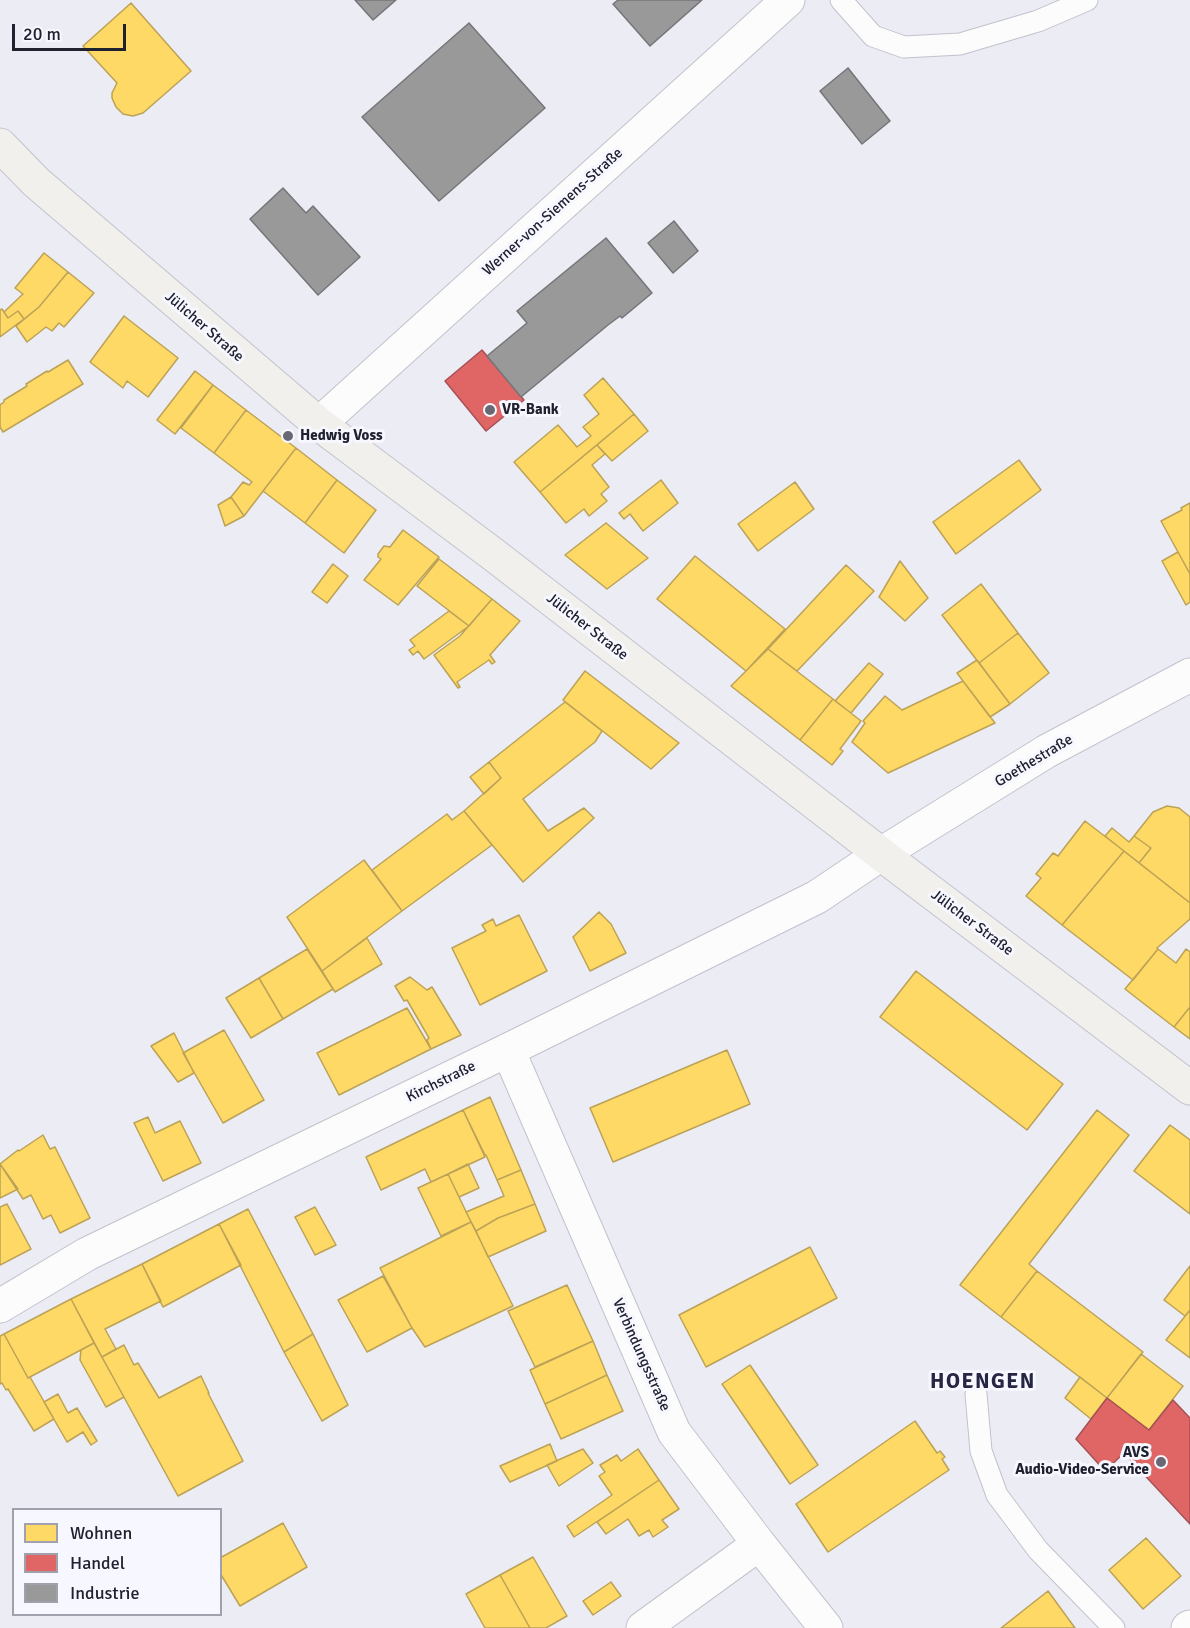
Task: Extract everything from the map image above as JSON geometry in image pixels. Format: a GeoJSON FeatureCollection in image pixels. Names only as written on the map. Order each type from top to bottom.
{"type":"FeatureCollection","features":[{"type":"Feature","properties":{"kind":"main road","name":"Jülicher Straße"},"geometry":{"type":"LineString","coordinates":[[0,146],[36,182],[318,424],[494,555],[881,855],[1190,1088]]}},
{"type":"Feature","properties":{"kind":"street","name":"Werner-von-Siemens-Straße"},"geometry":{"type":"LineString","coordinates":[[318,424],[788,0]]}},
{"type":"Feature","properties":{"kind":"street","name":"Goethestraße"},"geometry":{"type":"LineString","coordinates":[[881,855],[1047,751],[1190,675]]}},
{"type":"Feature","properties":{"kind":"street","name":"Kirchstraße"},"geometry":{"type":"LineString","coordinates":[[0,1306],[87,1254],[817,897],[881,855]]}},
{"type":"Feature","properties":{"kind":"street","name":"Verbindungsstraße"},"geometry":{"type":"LineString","coordinates":[[508,1050],[674,1432],[826,1628]]}},
{"type":"Feature","properties":{"kind":"street"},"geometry":{"type":"LineString","coordinates":[[643,1628],[759,1544]]}},
{"type":"Feature","properties":{"kind":"lane"},"geometry":{"type":"LineString","coordinates":[[841,0],[873,36],[904,47],[960,44],[1038,21],[1087,0]]}},
{"type":"Feature","properties":{"kind":"lane"},"geometry":{"type":"LineString","coordinates":[[976,1394],[981,1451],[997,1495],[1038,1550],[1114,1628]]}},
{"type":"Feature","properties":{"kind":"building: Wohnen"},"geometry":{"type":"Polygon","coordinates":[[[131,3],[191,71],[143,113],[133,116],[123,114],[116,107],[112,93],[117,83],[83,46],[131,3]]]}},
{"type":"Feature","properties":{"kind":"building: Wohnen"},"geometry":{"type":"Polygon","coordinates":[[[44,253],[68,272],[39,307],[24,319],[18,311],[8,318],[4,312],[23,294],[15,288],[44,253]]]}},
{"type":"Feature","properties":{"kind":"building: Wohnen"},"geometry":{"type":"Polygon","coordinates":[[[68,272],[94,293],[64,327],[59,323],[52,331],[46,327],[27,342],[16,326],[39,307],[68,272]]]}},
{"type":"Feature","properties":{"kind":"building: Wohnen"},"geometry":{"type":"Polygon","coordinates":[[[2,309],[8,318],[18,311],[24,319],[0,337],[0,310],[2,309]]]}},
{"type":"Feature","properties":{"kind":"building: Wohnen"},"geometry":{"type":"Polygon","coordinates":[[[124,316],[178,358],[148,397],[127,381],[123,388],[90,362],[124,316]]]}},
{"type":"Feature","properties":{"kind":"building: Wohnen"},"geometry":{"type":"Polygon","coordinates":[[[68,360],[83,384],[3,432],[0,427],[0,405],[4,400],[27,386],[26,384],[68,360]]]}},
{"type":"Feature","properties":{"kind":"building: Wohnen"},"geometry":{"type":"Polygon","coordinates":[[[195,371],[213,385],[175,434],[157,420],[195,371]]]}},
{"type":"Feature","properties":{"kind":"building: Wohnen"},"geometry":{"type":"Polygon","coordinates":[[[603,378],[634,414],[540,492],[514,462],[558,425],[577,447],[591,436],[583,427],[599,414],[584,395],[603,378]]]}},
{"type":"Feature","properties":{"kind":"building: Wohnen"},"geometry":{"type":"Polygon","coordinates":[[[213,385],[246,410],[214,453],[181,428],[213,385]]]}},
{"type":"Feature","properties":{"kind":"building: Wohnen"},"geometry":{"type":"Polygon","coordinates":[[[246,410],[296,448],[244,516],[231,497],[243,482],[249,485],[252,482],[214,453],[246,410]]]}},
{"type":"Feature","properties":{"kind":"building: Wohnen"},"geometry":{"type":"Polygon","coordinates":[[[634,414],[648,431],[612,461],[597,445],[634,414]]]}},
{"type":"Feature","properties":{"kind":"building: Wohnen"},"geometry":{"type":"Polygon","coordinates":[[[597,445],[605,454],[592,465],[609,487],[601,494],[607,501],[589,516],[584,509],[566,523],[540,492],[597,445]]]}},
{"type":"Feature","properties":{"kind":"building: Wohnen"},"geometry":{"type":"Polygon","coordinates":[[[296,448],[337,480],[305,523],[263,491],[296,448]]]}},
{"type":"Feature","properties":{"kind":"building: Wohnen"},"geometry":{"type":"Polygon","coordinates":[[[1019,460],[1041,490],[956,554],[933,522],[1019,460]]]}},
{"type":"Feature","properties":{"kind":"building: Wohnen"},"geometry":{"type":"Polygon","coordinates":[[[337,480],[376,510],[344,553],[305,523],[337,480]]]}},
{"type":"Feature","properties":{"kind":"building: Wohnen"},"geometry":{"type":"Polygon","coordinates":[[[661,480],[678,503],[643,531],[630,514],[624,519],[619,513],[661,480]]]}},
{"type":"Feature","properties":{"kind":"building: Wohnen"},"geometry":{"type":"Polygon","coordinates":[[[795,482],[814,509],[758,551],[738,524],[795,482]]]}},
{"type":"Feature","properties":{"kind":"building: Wohnen"},"geometry":{"type":"Polygon","coordinates":[[[231,497],[244,516],[225,526],[218,505],[231,497]]]}},
{"type":"Feature","properties":{"kind":"building: Wohnen"},"geometry":{"type":"Polygon","coordinates":[[[1190,503],[1190,574],[1161,521],[1190,503]]]}},
{"type":"Feature","properties":{"kind":"building: Wohnen"},"geometry":{"type":"Polygon","coordinates":[[[606,523],[648,558],[607,589],[565,555],[606,523]]]}},
{"type":"Feature","properties":{"kind":"building: Wohnen"},"geometry":{"type":"Polygon","coordinates":[[[403,530],[439,557],[398,605],[364,580],[381,559],[378,554],[384,546],[390,547],[403,530]]]}},
{"type":"Feature","properties":{"kind":"building: Wohnen"},"geometry":{"type":"Polygon","coordinates":[[[1178,552],[1190,574],[1190,602],[1186,605],[1162,561],[1178,552]]]}},
{"type":"Feature","properties":{"kind":"building: Wohnen"},"geometry":{"type":"Polygon","coordinates":[[[695,556],[785,629],[746,671],[657,599],[695,556]]]}},
{"type":"Feature","properties":{"kind":"building: Wohnen"},"geometry":{"type":"Polygon","coordinates":[[[439,559],[492,599],[469,626],[417,586],[439,559]]]}},
{"type":"Feature","properties":{"kind":"building: Wohnen"},"geometry":{"type":"Polygon","coordinates":[[[900,561],[928,598],[905,621],[879,597],[900,561]]]}},
{"type":"Feature","properties":{"kind":"building: Wohnen"},"geometry":{"type":"Polygon","coordinates":[[[333,564],[348,576],[327,603],[312,592],[333,564]]]}},
{"type":"Feature","properties":{"kind":"building: Wohnen"},"geometry":{"type":"Polygon","coordinates":[[[846,565],[874,591],[797,671],[768,649],[846,565]]]}},
{"type":"Feature","properties":{"kind":"building: Wohnen"},"geometry":{"type":"Polygon","coordinates":[[[981,584],[1018,633],[979,663],[942,615],[981,584]]]}},
{"type":"Feature","properties":{"kind":"building: Wohnen"},"geometry":{"type":"Polygon","coordinates":[[[492,599],[520,621],[490,655],[495,662],[492,664],[489,660],[457,682],[460,687],[458,688],[434,655],[460,636],[492,599]]]}},
{"type":"Feature","properties":{"kind":"building: Wohnen"},"geometry":{"type":"Polygon","coordinates":[[[449,611],[469,626],[424,659],[418,651],[413,655],[409,650],[415,646],[410,640],[449,611]]]}},
{"type":"Feature","properties":{"kind":"building: Wohnen"},"geometry":{"type":"Polygon","coordinates":[[[1018,633],[1049,673],[1010,704],[979,663],[1018,633]]]}},
{"type":"Feature","properties":{"kind":"building: Wohnen"},"geometry":{"type":"Polygon","coordinates":[[[768,649],[833,699],[800,740],[731,686],[768,649]]]}},
{"type":"Feature","properties":{"kind":"building: Wohnen"},"geometry":{"type":"Polygon","coordinates":[[[977,660],[1010,704],[990,717],[957,673],[977,660]]]}},
{"type":"Feature","properties":{"kind":"building: Wohnen"},"geometry":{"type":"Polygon","coordinates":[[[869,663],[883,674],[851,713],[835,701],[869,663]]]}},
{"type":"Feature","properties":{"kind":"building: Wohnen"},"geometry":{"type":"Polygon","coordinates":[[[585,671],[679,743],[651,769],[563,700],[585,671]]]}},
{"type":"Feature","properties":{"kind":"building: Wohnen"},"geometry":{"type":"Polygon","coordinates":[[[963,681],[995,723],[888,773],[852,742],[865,723],[863,721],[885,696],[902,710],[963,681]]]}},
{"type":"Feature","properties":{"kind":"building: Wohnen"},"geometry":{"type":"Polygon","coordinates":[[[833,699],[861,721],[840,749],[843,751],[832,765],[800,740],[833,699]]]}},
{"type":"Feature","properties":{"kind":"building: Wohnen"},"geometry":{"type":"Polygon","coordinates":[[[565,702],[602,731],[595,742],[523,799],[548,831],[584,808],[594,818],[523,882],[464,811],[501,778],[489,762],[565,702]]]}},
{"type":"Feature","properties":{"kind":"building: Wohnen"},"geometry":{"type":"Polygon","coordinates":[[[489,762],[501,778],[484,794],[470,777],[489,762]]]}},
{"type":"Feature","properties":{"kind":"building: Wohnen"},"geometry":{"type":"Polygon","coordinates":[[[1167,806],[1179,808],[1190,817],[1190,903],[1139,863],[1151,848],[1134,836],[1153,812],[1167,806]]]}},
{"type":"Feature","properties":{"kind":"building: Wohnen"},"geometry":{"type":"Polygon","coordinates":[[[464,811],[492,845],[402,911],[372,870],[447,814],[452,820],[464,811]]]}},
{"type":"Feature","properties":{"kind":"building: Wohnen"},"geometry":{"type":"Polygon","coordinates":[[[1085,821],[1124,851],[1062,925],[1026,896],[1041,878],[1036,874],[1053,853],[1058,856],[1085,821]]]}},
{"type":"Feature","properties":{"kind":"building: Wohnen"},"geometry":{"type":"Polygon","coordinates":[[[1112,828],[1129,842],[1134,836],[1151,848],[1139,863],[1105,836],[1112,828]]]}},
{"type":"Feature","properties":{"kind":"building: Wohnen"},"geometry":{"type":"Polygon","coordinates":[[[1124,851],[1190,903],[1190,919],[1157,948],[1133,980],[1062,925],[1124,851]]]}},
{"type":"Feature","properties":{"kind":"building: Wohnen"},"geometry":{"type":"Polygon","coordinates":[[[364,860],[402,911],[322,971],[287,917],[364,860]]]}},
{"type":"Feature","properties":{"kind":"building: Wohnen"},"geometry":{"type":"Polygon","coordinates":[[[599,912],[611,924],[626,953],[590,971],[573,937],[599,912]]]}},
{"type":"Feature","properties":{"kind":"building: Wohnen"},"geometry":{"type":"Polygon","coordinates":[[[519,915],[547,971],[480,1005],[452,948],[486,931],[482,925],[493,919],[496,926],[519,915]]]}},
{"type":"Feature","properties":{"kind":"building: Wohnen"},"geometry":{"type":"Polygon","coordinates":[[[367,938],[382,964],[335,992],[322,971],[367,938]]]}},
{"type":"Feature","properties":{"kind":"building: Wohnen"},"geometry":{"type":"Polygon","coordinates":[[[307,949],[333,989],[283,1019],[259,978],[307,949]]]}},
{"type":"Feature","properties":{"kind":"building: Wohnen"},"geometry":{"type":"Polygon","coordinates":[[[1158,949],[1176,963],[1186,949],[1190,952],[1190,1007],[1174,1027],[1125,989],[1158,949]]]}},
{"type":"Feature","properties":{"kind":"building: Wohnen"},"geometry":{"type":"Polygon","coordinates":[[[916,971],[1063,1084],[1027,1130],[880,1017],[916,971]]]}},
{"type":"Feature","properties":{"kind":"building: Wohnen"},"geometry":{"type":"Polygon","coordinates":[[[410,977],[427,990],[432,987],[461,1035],[431,1049],[427,1040],[429,1038],[407,1000],[404,1001],[395,986],[410,977]]]}},
{"type":"Feature","properties":{"kind":"building: Wohnen"},"geometry":{"type":"Polygon","coordinates":[[[259,978],[283,1019],[251,1038],[226,998],[259,978]]]}},
{"type":"Feature","properties":{"kind":"building: Wohnen"},"geometry":{"type":"Polygon","coordinates":[[[1190,1007],[1190,1039],[1174,1027],[1190,1007]]]}},
{"type":"Feature","properties":{"kind":"building: Wohnen"},"geometry":{"type":"Polygon","coordinates":[[[407,1008],[431,1049],[339,1095],[317,1053],[407,1008]]]}},
{"type":"Feature","properties":{"kind":"building: Wohnen"},"geometry":{"type":"Polygon","coordinates":[[[224,1030],[264,1100],[223,1123],[183,1053],[224,1030]]]}},
{"type":"Feature","properties":{"kind":"building: Wohnen"},"geometry":{"type":"Polygon","coordinates":[[[174,1033],[194,1073],[178,1082],[151,1046],[174,1033]]]}},
{"type":"Feature","properties":{"kind":"building: Wohnen"},"geometry":{"type":"Polygon","coordinates":[[[727,1050],[750,1104],[613,1162],[590,1108],[727,1050]]]}},
{"type":"Feature","properties":{"kind":"building: Wohnen"},"geometry":{"type":"Polygon","coordinates":[[[490,1097],[521,1170],[497,1180],[463,1110],[490,1097]]]}},
{"type":"Feature","properties":{"kind":"building: Wohnen"},"geometry":{"type":"Polygon","coordinates":[[[463,1110],[485,1157],[431,1182],[425,1169],[381,1190],[366,1157],[463,1110]]]}},
{"type":"Feature","properties":{"kind":"building: Wohnen"},"geometry":{"type":"Polygon","coordinates":[[[1097,1110],[1129,1135],[1029,1264],[1037,1271],[1001,1317],[960,1285],[1097,1110]]]}},
{"type":"Feature","properties":{"kind":"building: Wohnen"},"geometry":{"type":"Polygon","coordinates":[[[148,1117],[155,1133],[180,1121],[201,1163],[163,1181],[134,1123],[148,1117]]]}},
{"type":"Feature","properties":{"kind":"building: Wohnen"},"geometry":{"type":"Polygon","coordinates":[[[1170,1125],[1190,1140],[1190,1214],[1134,1171],[1170,1125]]]}},
{"type":"Feature","properties":{"kind":"building: Wohnen"},"geometry":{"type":"Polygon","coordinates":[[[43,1135],[50,1149],[55,1147],[90,1218],[60,1233],[51,1215],[43,1219],[31,1195],[23,1199],[0,1164],[43,1135]]]}},
{"type":"Feature","properties":{"kind":"building: Wohnen"},"geometry":{"type":"Polygon","coordinates":[[[0,1164],[18,1189],[0,1198],[0,1164]]]}},
{"type":"Feature","properties":{"kind":"building: Wohnen"},"geometry":{"type":"Polygon","coordinates":[[[468,1164],[479,1188],[459,1197],[448,1174],[468,1164]]]}},
{"type":"Feature","properties":{"kind":"building: Wohnen"},"geometry":{"type":"Polygon","coordinates":[[[521,1170],[535,1204],[498,1218],[476,1231],[466,1212],[504,1196],[497,1180],[521,1170]]]}},
{"type":"Feature","properties":{"kind":"building: Wohnen"},"geometry":{"type":"Polygon","coordinates":[[[448,1174],[471,1222],[441,1236],[418,1188],[448,1174]]]}},
{"type":"Feature","properties":{"kind":"building: Wohnen"},"geometry":{"type":"Polygon","coordinates":[[[7,1204],[31,1249],[0,1265],[0,1207],[7,1204]]]}},
{"type":"Feature","properties":{"kind":"building: Wohnen"},"geometry":{"type":"Polygon","coordinates":[[[535,1204],[546,1231],[488,1257],[476,1231],[498,1218],[535,1204]]]}},
{"type":"Feature","properties":{"kind":"building: Wohnen"},"geometry":{"type":"Polygon","coordinates":[[[315,1207],[336,1245],[315,1255],[295,1217],[315,1207]]]}},
{"type":"Feature","properties":{"kind":"building: Wohnen"},"geometry":{"type":"Polygon","coordinates":[[[248,1209],[313,1334],[284,1352],[219,1224],[248,1209]]]}},
{"type":"Feature","properties":{"kind":"building: Wohnen"},"geometry":{"type":"Polygon","coordinates":[[[471,1222],[513,1306],[425,1347],[412,1328],[380,1268],[471,1222]]]}},
{"type":"Feature","properties":{"kind":"building: Wohnen"},"geometry":{"type":"Polygon","coordinates":[[[219,1224],[241,1265],[163,1307],[142,1264],[219,1224]]]}},
{"type":"Feature","properties":{"kind":"building: Wohnen"},"geometry":{"type":"Polygon","coordinates":[[[810,1247],[837,1298],[706,1367],[679,1315],[810,1247]]]}},
{"type":"Feature","properties":{"kind":"building: Wohnen"},"geometry":{"type":"Polygon","coordinates":[[[142,1264],[161,1301],[105,1329],[116,1349],[102,1357],[71,1299],[142,1264]]]}},
{"type":"Feature","properties":{"kind":"building: Wohnen"},"geometry":{"type":"Polygon","coordinates":[[[1190,1266],[1190,1310],[1185,1316],[1164,1300],[1190,1266]]]}},
{"type":"Feature","properties":{"kind":"building: Wohnen"},"geometry":{"type":"Polygon","coordinates":[[[1037,1271],[1143,1352],[1107,1398],[1001,1317],[1037,1271]]]}},
{"type":"Feature","properties":{"kind":"building: Wohnen"},"geometry":{"type":"Polygon","coordinates":[[[383,1276],[412,1328],[367,1352],[338,1300],[383,1276]]]}},
{"type":"Feature","properties":{"kind":"building: Wohnen"},"geometry":{"type":"Polygon","coordinates":[[[567,1285],[593,1341],[535,1367],[508,1311],[567,1285]]]}},
{"type":"Feature","properties":{"kind":"building: Wohnen"},"geometry":{"type":"Polygon","coordinates":[[[71,1299],[94,1343],[28,1378],[4,1334],[71,1299]]]}},
{"type":"Feature","properties":{"kind":"building: Wohnen"},"geometry":{"type":"Polygon","coordinates":[[[1190,1310],[1190,1358],[1166,1340],[1190,1310]]]}},
{"type":"Feature","properties":{"kind":"building: Wohnen"},"geometry":{"type":"Polygon","coordinates":[[[4,1334],[54,1419],[34,1431],[8,1389],[6,1390],[2,1383],[0,1384],[0,1336],[4,1334]]]}},
{"type":"Feature","properties":{"kind":"building: Wohnen"},"geometry":{"type":"Polygon","coordinates":[[[313,1334],[348,1405],[322,1421],[284,1352],[313,1334]]]}},
{"type":"Feature","properties":{"kind":"building: Wohnen"},"geometry":{"type":"Polygon","coordinates":[[[593,1341],[607,1375],[545,1404],[530,1370],[593,1341]]]}},
{"type":"Feature","properties":{"kind":"building: Wohnen"},"geometry":{"type":"Polygon","coordinates":[[[94,1343],[124,1397],[106,1407],[80,1360],[81,1350],[94,1343]]]}},
{"type":"Feature","properties":{"kind":"building: Wohnen"},"geometry":{"type":"Polygon","coordinates":[[[124,1345],[134,1365],[138,1363],[159,1398],[201,1376],[243,1461],[178,1496],[102,1357],[124,1345]]]}},
{"type":"Feature","properties":{"kind":"building: Wohnen"},"geometry":{"type":"Polygon","coordinates":[[[1141,1354],[1183,1386],[1149,1430],[1107,1398],[1141,1354]]]}},
{"type":"Feature","properties":{"kind":"building: Wohnen"},"geometry":{"type":"Polygon","coordinates":[[[750,1365],[818,1465],[790,1484],[722,1384],[750,1365]]]}},
{"type":"Feature","properties":{"kind":"building: Wohnen"},"geometry":{"type":"Polygon","coordinates":[[[607,1375],[623,1411],[561,1439],[545,1404],[607,1375]]]}},
{"type":"Feature","properties":{"kind":"building: Wohnen"},"geometry":{"type":"Polygon","coordinates":[[[1080,1377],[1107,1398],[1091,1419],[1065,1398],[1080,1377]]]}},
{"type":"Feature","properties":{"kind":"building: Wohnen"},"geometry":{"type":"Polygon","coordinates":[[[58,1394],[68,1413],[77,1408],[97,1441],[91,1445],[83,1432],[67,1442],[44,1402],[58,1394]]]}},
{"type":"Feature","properties":{"kind":"building: Wohnen"},"geometry":{"type":"Polygon","coordinates":[[[915,1421],[937,1453],[940,1451],[945,1457],[942,1459],[949,1470],[828,1552],[796,1504],[915,1421]]]}},
{"type":"Feature","properties":{"kind":"building: Wohnen"},"geometry":{"type":"Polygon","coordinates":[[[550,1444],[557,1461],[510,1482],[500,1466],[550,1444]]]}},
{"type":"Feature","properties":{"kind":"building: Wohnen"},"geometry":{"type":"Polygon","coordinates":[[[583,1449],[593,1463],[559,1486],[547,1465],[583,1449]]]}},
{"type":"Feature","properties":{"kind":"building: Wohnen"},"geometry":{"type":"Polygon","coordinates":[[[638,1449],[659,1480],[574,1537],[567,1526],[612,1495],[599,1476],[605,1472],[600,1465],[617,1455],[621,1461],[638,1449]]]}},
{"type":"Feature","properties":{"kind":"building: Wohnen"},"geometry":{"type":"Polygon","coordinates":[[[659,1480],[679,1509],[662,1520],[668,1527],[653,1537],[649,1530],[639,1536],[628,1519],[606,1534],[597,1522],[659,1480]]]}},
{"type":"Feature","properties":{"kind":"building: Wohnen"},"geometry":{"type":"Polygon","coordinates":[[[283,1523],[307,1567],[240,1606],[222,1576],[222,1557],[283,1523]]]}},
{"type":"Feature","properties":{"kind":"building: Wohnen"},"geometry":{"type":"Polygon","coordinates":[[[1146,1538],[1181,1576],[1143,1609],[1109,1570],[1146,1538]]]}},
{"type":"Feature","properties":{"kind":"building: Wohnen"},"geometry":{"type":"Polygon","coordinates":[[[533,1557],[567,1616],[546,1628],[530,1628],[500,1575],[533,1557]]]}},
{"type":"Feature","properties":{"kind":"building: Wohnen"},"geometry":{"type":"Polygon","coordinates":[[[500,1575],[530,1628],[485,1628],[466,1594],[500,1575]]]}},
{"type":"Feature","properties":{"kind":"building: Wohnen"},"geometry":{"type":"Polygon","coordinates":[[[611,1582],[621,1596],[593,1615],[583,1601],[611,1582]]]}},
{"type":"Feature","properties":{"kind":"building: Wohnen"},"geometry":{"type":"Polygon","coordinates":[[[1048,1591],[1075,1628],[1001,1628],[1048,1591]]]}},
{"type":"Feature","properties":{"kind":"building: Handel"},"geometry":{"type":"Polygon","coordinates":[[[482,350],[524,400],[486,431],[445,381],[482,350]]]}},
{"type":"Feature","properties":{"kind":"building: Handel","name":"AVS Audio-Video-Service"},"geometry":{"type":"Polygon","coordinates":[[[1107,1398],[1149,1430],[1173,1400],[1190,1418],[1190,1524],[1124,1453],[1105,1471],[1076,1439],[1107,1398]]]}},
{"type":"Feature","properties":{"kind":"building: Industrie"},"geometry":{"type":"Polygon","coordinates":[[[355,0],[396,0],[373,20],[355,0]]]}},
{"type":"Feature","properties":{"kind":"building: Industrie"},"geometry":{"type":"Polygon","coordinates":[[[618,0],[702,0],[650,46],[613,4],[618,0]]]}},
{"type":"Feature","properties":{"kind":"building: Industrie"},"geometry":{"type":"Polygon","coordinates":[[[469,23],[545,108],[439,201],[362,117],[469,23]]]}},
{"type":"Feature","properties":{"kind":"building: Industrie"},"geometry":{"type":"Polygon","coordinates":[[[848,68],[890,121],[862,144],[820,91],[848,68]]]}},
{"type":"Feature","properties":{"kind":"building: Industrie"},"geometry":{"type":"Polygon","coordinates":[[[283,188],[306,213],[313,206],[360,257],[318,295],[250,219],[283,188]]]}},
{"type":"Feature","properties":{"kind":"building: Industrie"},"geometry":{"type":"Polygon","coordinates":[[[674,221],[698,251],[673,273],[648,243],[674,221]]]}},
{"type":"Feature","properties":{"kind":"building: Industrie"},"geometry":{"type":"Polygon","coordinates":[[[606,238],[652,293],[622,318],[620,316],[608,325],[521,397],[487,356],[527,323],[517,311],[606,238]]]}},
{"type":"Feature","properties":{"kind":"place","name":"VR-Bank"},"geometry":{"type":"Point","coordinates":[490,410]}},
{"type":"Feature","properties":{"kind":"place","name":"Hedwig Voss"},"geometry":{"type":"Point","coordinates":[288,436]}},
{"type":"Feature","properties":{"kind":"place","name":"AVS Audio-Video-Service"},"geometry":{"type":"Point","coordinates":[1161,1462]}},
{"type":"Feature","properties":{"kind":"district","name":"HOENGEN"},"geometry":{"type":"Point","coordinates":[983,1382]}}]}
